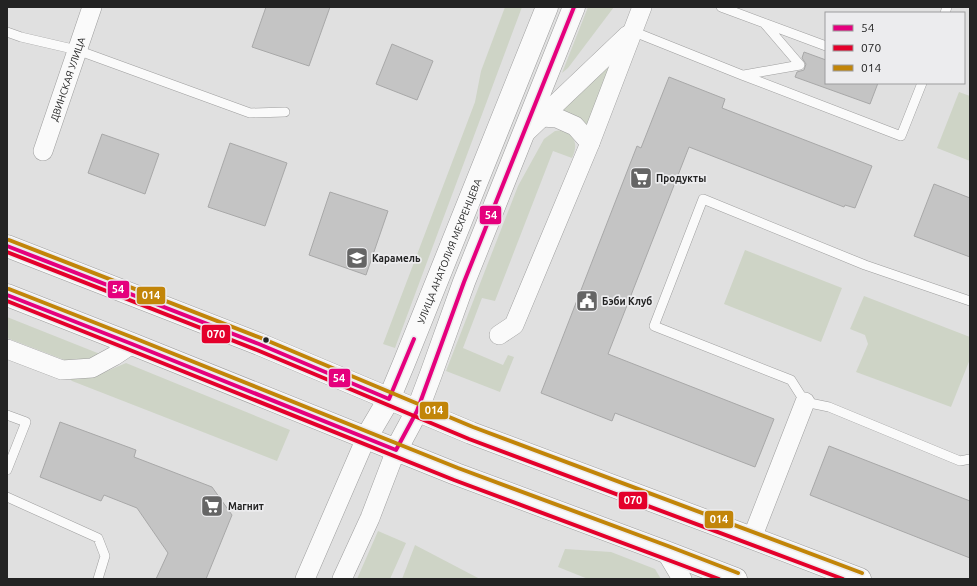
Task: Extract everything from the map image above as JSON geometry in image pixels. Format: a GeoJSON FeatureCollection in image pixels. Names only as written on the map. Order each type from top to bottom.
{"type":"FeatureCollection","features":[{"type":"Feature","properties":{"kind":"street","name":"ДВИНСКАЯ УЛИЦА"},"geometry":{"type":"LineString","coordinates":[[43,151],[92,7]]}},
{"type":"Feature","properties":{"kind":"street","name":"УЛИЦА АНАТОЛИЯ МЕХРЕНЦЕВА"},"geometry":{"type":"LineString","coordinates":[[305,579],[366,438],[389,399],[547,7]]}},
{"type":"Feature","properties":{"kind":"street"},"geometry":{"type":"LineString","coordinates":[[342,579],[370,518],[396,450],[417,410],[464,282],[574,7]]}},
{"type":"Feature","properties":{"kind":"street"},"geometry":{"type":"LineString","coordinates":[[499,335],[514,326],[590,143],[642,7]]}},
{"type":"Feature","properties":{"kind":"street"},"geometry":{"type":"LineString","coordinates":[[521,137],[632,31]]}},
{"type":"Feature","properties":{"kind":"street"},"geometry":{"type":"LineString","coordinates":[[542,117],[557,118],[575,126],[590,143]]}},
{"type":"Feature","properties":{"kind":"street"},"geometry":{"type":"LineString","coordinates":[[7,246],[259,344],[470,433],[860,579]]}},
{"type":"Feature","properties":{"kind":"street"},"geometry":{"type":"LineString","coordinates":[[7,295],[456,474],[736,579]]}},
{"type":"Feature","properties":{"kind":"street"},"geometry":{"type":"LineString","coordinates":[[7,349],[62,370],[92,368],[132,344]]}},
{"type":"Feature","properties":{"kind":"street"},"geometry":{"type":"LineString","coordinates":[[752,538],[805,402]]}},
{"type":"Feature","properties":{"kind":"street"},"geometry":{"type":"LineString","coordinates":[[666,552],[682,579]]}},
{"type":"Feature","properties":{"kind":"lane"},"geometry":{"type":"LineString","coordinates":[[721,7],[825,46]]}},
{"type":"Feature","properties":{"kind":"lane"},"geometry":{"type":"LineString","coordinates":[[742,75],[800,65],[764,23]]}},
{"type":"Feature","properties":{"kind":"lane"},"geometry":{"type":"LineString","coordinates":[[632,31],[901,136],[922,84]]}},
{"type":"Feature","properties":{"kind":"lane"},"geometry":{"type":"LineString","coordinates":[[7,32],[21,37],[77,50],[250,113],[285,112]]}},
{"type":"Feature","properties":{"kind":"lane"},"geometry":{"type":"LineString","coordinates":[[970,301],[865,264],[703,199],[654,326],[791,380],[805,402],[829,406],[960,461],[970,459]]}},
{"type":"Feature","properties":{"kind":"lane"},"geometry":{"type":"LineString","coordinates":[[7,414],[26,422],[7,470]]}},
{"type":"Feature","properties":{"kind":"lane"},"geometry":{"type":"LineString","coordinates":[[7,497],[98,538],[105,556],[98,579]]}},
{"type":"Feature","properties":{"kind":"shaded area"},"geometry":{"type":"Polygon","coordinates":[[[505,7],[522,7],[395,348],[383,344],[475,102],[481,71],[505,7]]]}},
{"type":"Feature","properties":{"kind":"shaded area"},"geometry":{"type":"Polygon","coordinates":[[[588,7],[614,7],[568,68],[562,73],[588,7]]]}},
{"type":"Feature","properties":{"kind":"shaded area"},"geometry":{"type":"Polygon","coordinates":[[[617,54],[589,130],[559,111],[617,54]]]}},
{"type":"Feature","properties":{"kind":"shaded area"},"geometry":{"type":"Polygon","coordinates":[[[959,92],[970,96],[970,161],[937,148],[959,92]]]}},
{"type":"Feature","properties":{"kind":"shaded area"},"geometry":{"type":"Polygon","coordinates":[[[563,130],[571,136],[575,142],[575,149],[572,158],[553,151],[495,301],[482,298],[463,348],[503,365],[508,355],[514,357],[500,392],[446,371],[518,186],[544,139],[555,131],[563,130]]]}},
{"type":"Feature","properties":{"kind":"shaded area"},"geometry":{"type":"Polygon","coordinates":[[[745,250],[842,288],[821,342],[724,304],[745,250]]]}},
{"type":"Feature","properties":{"kind":"shaded area"},"geometry":{"type":"Polygon","coordinates":[[[864,296],[970,337],[970,359],[951,407],[856,372],[868,344],[865,335],[850,329],[864,296]]]}},
{"type":"Feature","properties":{"kind":"shaded area"},"geometry":{"type":"Polygon","coordinates":[[[7,317],[100,354],[94,360],[67,361],[7,338],[7,317]]]}},
{"type":"Feature","properties":{"kind":"shaded area"},"geometry":{"type":"Polygon","coordinates":[[[126,363],[290,430],[277,461],[72,381],[69,378],[100,374],[126,363]]]}},
{"type":"Feature","properties":{"kind":"shaded area"},"geometry":{"type":"Polygon","coordinates":[[[378,531],[406,543],[390,579],[357,579],[378,531]]]}},
{"type":"Feature","properties":{"kind":"shaded area"},"geometry":{"type":"Polygon","coordinates":[[[415,545],[480,579],[402,579],[415,545]]]}},
{"type":"Feature","properties":{"kind":"shaded area"},"geometry":{"type":"Polygon","coordinates":[[[565,549],[611,552],[655,569],[661,579],[588,579],[558,567],[565,549]]]}},
{"type":"Feature","properties":{"kind":"building"},"geometry":{"type":"Polygon","coordinates":[[[266,7],[330,7],[309,66],[252,47],[266,7]]]}},
{"type":"Feature","properties":{"kind":"building"},"geometry":{"type":"Polygon","coordinates":[[[392,44],[433,61],[417,100],[376,84],[392,44]]]}},
{"type":"Feature","properties":{"kind":"building"},"geometry":{"type":"Polygon","coordinates":[[[804,52],[825,60],[825,84],[878,84],[870,104],[795,77],[797,72],[804,70],[806,64],[802,58],[804,52]]]}},
{"type":"Feature","properties":{"kind":"building"},"geometry":{"type":"Polygon","coordinates":[[[669,77],[725,99],[722,108],[872,166],[855,208],[845,205],[844,207],[689,147],[608,354],[774,419],[755,467],[615,413],[612,421],[541,393],[637,146],[641,148],[669,77]]]}},
{"type":"Feature","properties":{"kind":"building"},"geometry":{"type":"Polygon","coordinates":[[[102,134],[159,154],[145,194],[88,173],[102,134]]]}},
{"type":"Feature","properties":{"kind":"building"},"geometry":{"type":"Polygon","coordinates":[[[230,143],[287,163],[265,226],[208,207],[230,143]]]}},
{"type":"Feature","properties":{"kind":"building"},"geometry":{"type":"Polygon","coordinates":[[[934,184],[970,198],[970,257],[914,236],[934,184]]]}},
{"type":"Feature","properties":{"kind":"building"},"geometry":{"type":"Polygon","coordinates":[[[330,192],[388,211],[366,275],[309,255],[330,192]]]}},
{"type":"Feature","properties":{"kind":"building"},"geometry":{"type":"Polygon","coordinates":[[[60,422],[136,450],[134,457],[212,487],[232,515],[206,579],[156,579],[168,553],[137,508],[104,495],[101,501],[40,477],[60,422]]]}},
{"type":"Feature","properties":{"kind":"building"},"geometry":{"type":"Polygon","coordinates":[[[829,446],[970,501],[970,558],[810,495],[829,446]]]}},
{"type":"Feature","properties":{"kind":"transit line","name":"54"},"geometry":{"type":"LineString","coordinates":[[7,295],[396,450],[417,411],[464,282],[574,7]]}},
{"type":"Feature","properties":{"kind":"transit line","name":"014"},"geometry":{"type":"LineString","coordinates":[[9,240],[261,338],[473,427],[862,573]]}},
{"type":"Feature","properties":{"kind":"transit line","name":"54"},"geometry":{"type":"LineString","coordinates":[[7,246],[259,344],[389,399],[414,339]]}},
{"type":"Feature","properties":{"kind":"transit line","name":"070"},"geometry":{"type":"LineString","coordinates":[[7,252],[257,350],[469,439],[843,579]]}},
{"type":"Feature","properties":{"kind":"transit line","name":"014"},"geometry":{"type":"LineString","coordinates":[[9,289],[458,468],[738,573]]}},
{"type":"Feature","properties":{"kind":"transit line","name":"070"},"geometry":{"type":"LineString","coordinates":[[7,301],[454,480],[719,579]]}},
{"type":"Feature","properties":{"kind":"place","name":"Продукты"},"geometry":{"type":"Point","coordinates":[641,178]}},
{"type":"Feature","properties":{"kind":"place","name":"Карамель"},"geometry":{"type":"Point","coordinates":[357,258]}},
{"type":"Feature","properties":{"kind":"place","name":"Бэби Клуб"},"geometry":{"type":"Point","coordinates":[587,301]}},
{"type":"Feature","properties":{"kind":"place","name":"Магнит"},"geometry":{"type":"Point","coordinates":[212,506]}}]}
